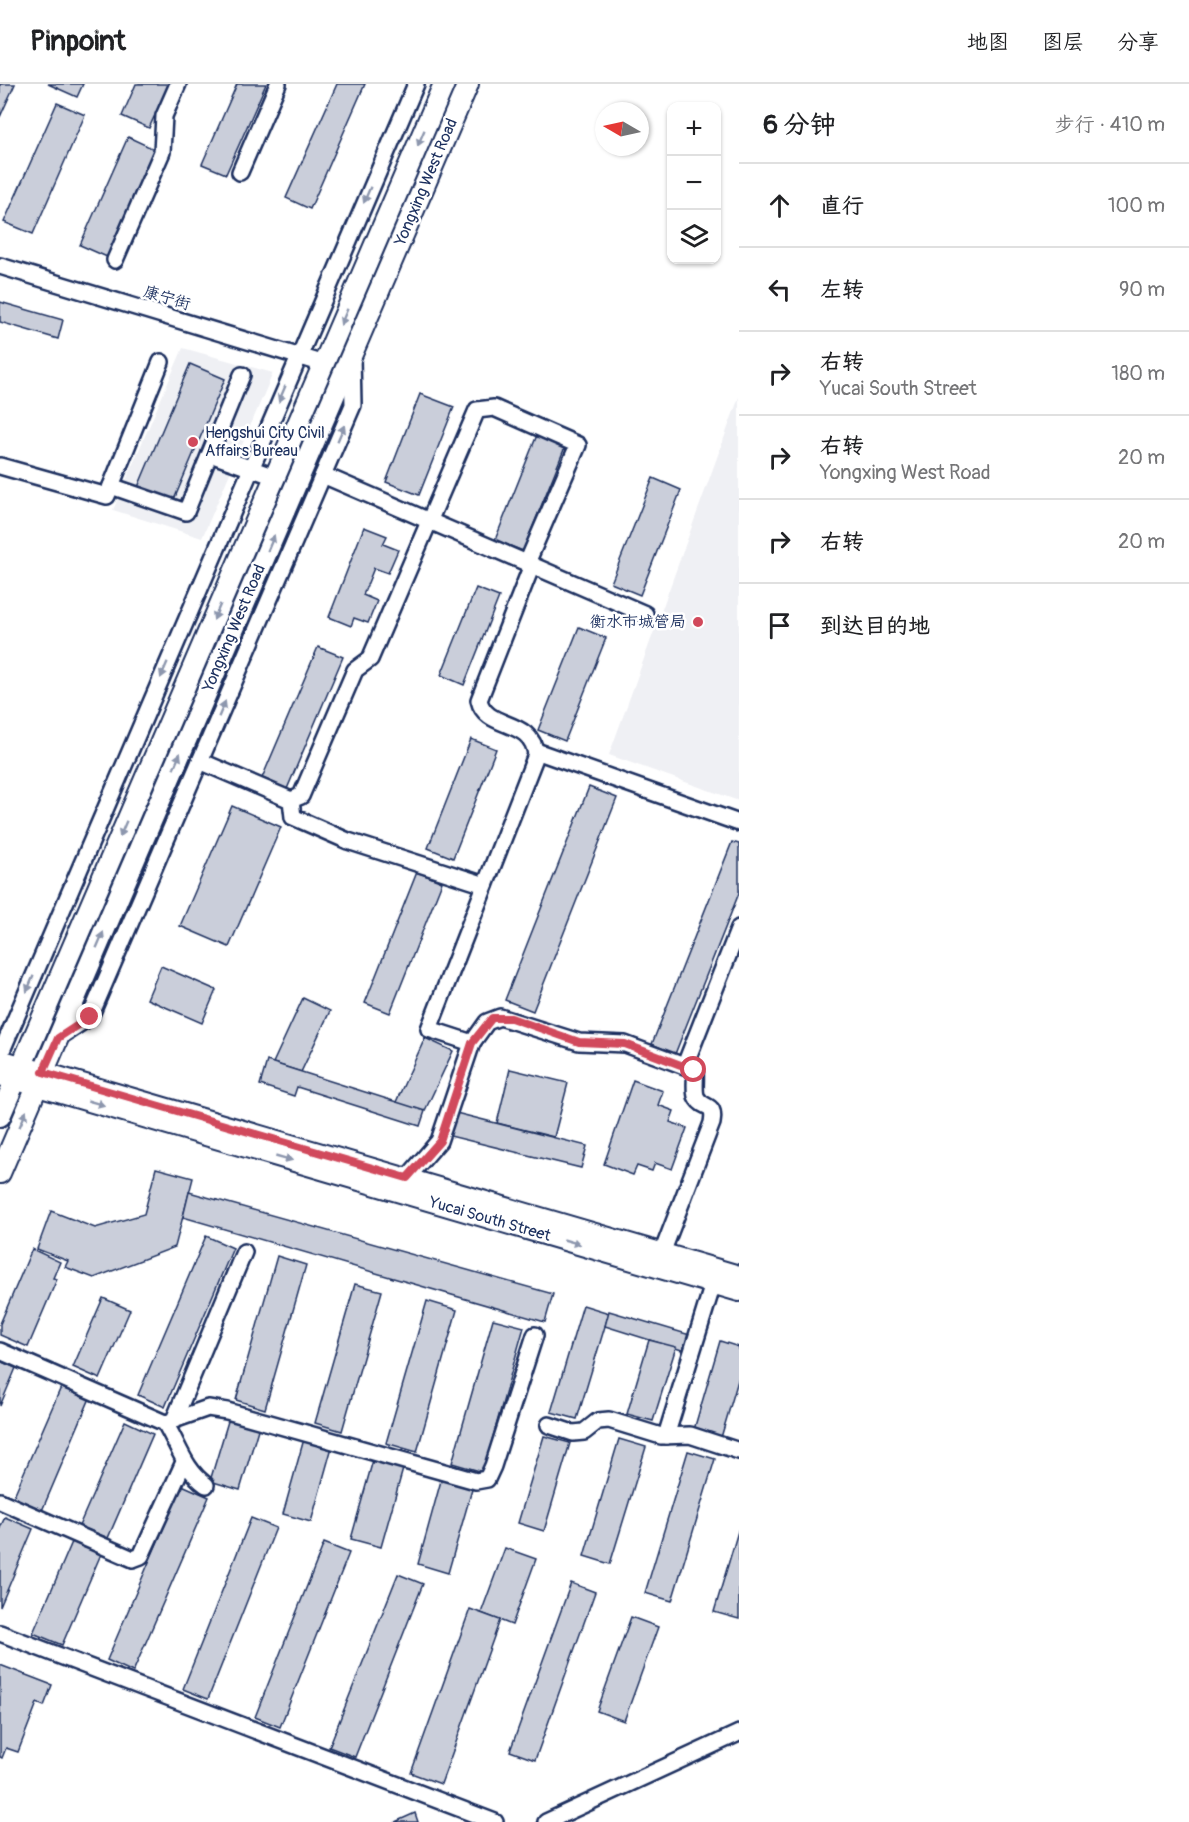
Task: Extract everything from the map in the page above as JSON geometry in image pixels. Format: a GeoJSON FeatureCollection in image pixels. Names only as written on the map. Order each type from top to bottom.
{"type":"FeatureCollection","features":[{"type":"Feature","properties":{"kind":"main road","name":"Yongxing West Road"},"geometry":{"type":"LineString","coordinates":[[0,1116],[12,1074],[275,477],[444,84]]}},
{"type":"Feature","properties":{"kind":"main road","name":"Yongxing West Road"},"geometry":{"type":"LineString","coordinates":[[0,1173],[468,84]]}},
{"type":"Feature","properties":{"kind":"main road","name":"Yucai South Street"},"geometry":{"type":"LineString","coordinates":[[0,1059],[12,1074],[40,1079],[407,1178],[739,1276]]}},
{"type":"Feature","properties":{"kind":"main road","name":"Yucai South Street"},"geometry":{"type":"LineString","coordinates":[[40,1079],[739,1291]]}},
{"type":"Feature","properties":{"kind":"street"},"geometry":{"type":"LineString","coordinates":[[115,260],[162,152],[164,116],[178,84]]}},
{"type":"Feature","properties":{"kind":"street"},"geometry":{"type":"LineString","coordinates":[[240,172],[278,84]]}},
{"type":"Feature","properties":{"kind":"street"},"geometry":{"type":"LineString","coordinates":[[0,1054],[416,84]]}},
{"type":"Feature","properties":{"kind":"street","name":"康宁街"},"geometry":{"type":"LineString","coordinates":[[0,266],[324,364]]}},
{"type":"Feature","properties":{"kind":"street"},"geometry":{"type":"LineString","coordinates":[[58,1038],[90,1017],[323,475],[353,405],[352,354]]}},
{"type":"Feature","properties":{"kind":"street"},"geometry":{"type":"LineString","coordinates":[[0,466],[100,496],[107,496],[161,362]]}},
{"type":"Feature","properties":{"kind":"street"},"geometry":{"type":"LineString","coordinates":[[111,486],[186,512],[242,375]]}},
{"type":"Feature","properties":{"kind":"street"},"geometry":{"type":"LineString","coordinates":[[200,761],[291,800],[301,796],[355,670],[370,659],[477,410],[494,408],[578,445],[479,700],[481,708],[488,715],[526,732],[536,751],[535,760],[429,1029],[472,1043]]}},
{"type":"Feature","properties":{"kind":"street"},"geometry":{"type":"LineString","coordinates":[[210,454],[275,477]]}},
{"type":"Feature","properties":{"kind":"street"},"geometry":{"type":"LineString","coordinates":[[323,475],[645,614]]}},
{"type":"Feature","properties":{"kind":"street"},"geometry":{"type":"LineString","coordinates":[[536,751],[739,823]]}},
{"type":"Feature","properties":{"kind":"street"},"geometry":{"type":"LineString","coordinates":[[291,800],[293,817],[348,840],[485,885]]}},
{"type":"Feature","properties":{"kind":"street"},"geometry":{"type":"LineString","coordinates":[[685,1065],[739,928]]}},
{"type":"Feature","properties":{"kind":"street"},"geometry":{"type":"LineString","coordinates":[[407,1178],[440,1141],[472,1043],[487,1022],[500,1017],[579,1042],[625,1044],[694,1070],[695,1094],[700,1102],[711,1108],[714,1113],[662,1253]]}},
{"type":"Feature","properties":{"kind":"street"},"geometry":{"type":"LineString","coordinates":[[206,1485],[192,1475],[184,1462],[170,1421],[244,1252]]}},
{"type":"Feature","properties":{"kind":"street"},"geometry":{"type":"LineString","coordinates":[[666,1436],[713,1284]]}},
{"type":"Feature","properties":{"kind":"street"},"geometry":{"type":"LineString","coordinates":[[0,1352],[170,1421],[208,1408],[227,1411],[476,1481],[487,1479],[493,1466],[536,1335]]}},
{"type":"Feature","properties":{"kind":"street"},"geometry":{"type":"LineString","coordinates":[[549,1425],[573,1433],[584,1432],[598,1420],[609,1420],[666,1436],[690,1435],[739,1451]]}},
{"type":"Feature","properties":{"kind":"street"},"geometry":{"type":"LineString","coordinates":[[0,1501],[133,1559],[141,1556],[184,1462]]}},
{"type":"Feature","properties":{"kind":"street"},"geometry":{"type":"LineString","coordinates":[[0,1633],[495,1822]]}},
{"type":"Feature","properties":{"kind":"street"},"geometry":{"type":"LineString","coordinates":[[546,1822],[739,1733]]}},
{"type":"Feature","properties":{"kind":"shaded area","name":"Hengshui City Civil Affairs Bureau"},"geometry":{"type":"Polygon","coordinates":[[[183,348],[273,373],[202,538],[113,510],[183,348]]]}},
{"type":"Feature","properties":{"kind":"shaded area","name":"衡水市城管局"},"geometry":{"type":"Polygon","coordinates":[[[739,397],[739,801],[609,755],[739,397]]]}},
{"type":"Feature","properties":{"kind":"building"},"geometry":{"type":"Polygon","coordinates":[[[0,84],[15,84],[0,117],[0,84]]]}},
{"type":"Feature","properties":{"kind":"building"},"geometry":{"type":"Polygon","coordinates":[[[48,84],[83,84],[77,97],[48,84]]]}},
{"type":"Feature","properties":{"kind":"building"},"geometry":{"type":"Polygon","coordinates":[[[136,84],[169,84],[149,128],[122,116],[136,84]]]}},
{"type":"Feature","properties":{"kind":"building"},"geometry":{"type":"Polygon","coordinates":[[[237,84],[266,84],[226,174],[202,164],[237,84]]]}},
{"type":"Feature","properties":{"kind":"building"},"geometry":{"type":"Polygon","coordinates":[[[337,84],[365,84],[310,209],[286,198],[337,84]]]}},
{"type":"Feature","properties":{"kind":"building"},"geometry":{"type":"Polygon","coordinates":[[[57,103],[85,115],[33,234],[4,222],[57,103]]]}},
{"type":"Feature","properties":{"kind":"building"},"geometry":{"type":"Polygon","coordinates":[[[128,137],[154,149],[107,257],[80,245],[128,137]]]}},
{"type":"Feature","properties":{"kind":"building"},"geometry":{"type":"Polygon","coordinates":[[[0,302],[63,320],[58,339],[0,322],[0,302]]]}},
{"type":"Feature","properties":{"kind":"building"},"geometry":{"type":"Polygon","coordinates":[[[190,364],[225,379],[173,502],[138,487],[190,364]]]}},
{"type":"Feature","properties":{"kind":"building"},"geometry":{"type":"Polygon","coordinates":[[[420,394],[454,407],[419,495],[386,482],[420,394]]]}},
{"type":"Feature","properties":{"kind":"building"},"geometry":{"type":"Polygon","coordinates":[[[537,435],[565,447],[523,551],[495,540],[537,435]]]}},
{"type":"Feature","properties":{"kind":"building"},"geometry":{"type":"Polygon","coordinates":[[[653,478],[681,490],[640,595],[611,583],[653,478]]]}},
{"type":"Feature","properties":{"kind":"building"},"geometry":{"type":"Polygon","coordinates":[[[364,527],[387,536],[383,544],[398,550],[388,573],[374,568],[363,595],[377,601],[368,623],[354,618],[351,626],[329,617],[364,527]]]}},
{"type":"Feature","properties":{"kind":"building"},"geometry":{"type":"Polygon","coordinates":[[[476,588],[499,597],[464,685],[441,675],[476,588]]]}},
{"type":"Feature","properties":{"kind":"building"},"geometry":{"type":"Polygon","coordinates":[[[579,627],[606,638],[565,741],[538,730],[579,627]]]}},
{"type":"Feature","properties":{"kind":"building"},"geometry":{"type":"Polygon","coordinates":[[[318,647],[343,657],[287,789],[262,778],[318,647]]]}},
{"type":"Feature","properties":{"kind":"building"},"geometry":{"type":"Polygon","coordinates":[[[471,739],[496,749],[453,858],[428,848],[471,739]]]}},
{"type":"Feature","properties":{"kind":"building"},"geometry":{"type":"Polygon","coordinates":[[[589,787],[617,798],[533,1011],[505,1000],[589,787]]]}},
{"type":"Feature","properties":{"kind":"building"},"geometry":{"type":"Polygon","coordinates":[[[232,806],[281,827],[229,947],[180,926],[232,806]]]}},
{"type":"Feature","properties":{"kind":"building"},"geometry":{"type":"Polygon","coordinates":[[[732,842],[739,844],[739,893],[675,1054],[652,1044],[732,842]]]}},
{"type":"Feature","properties":{"kind":"building"},"geometry":{"type":"Polygon","coordinates":[[[417,872],[442,882],[390,1013],[365,1003],[417,872]]]}},
{"type":"Feature","properties":{"kind":"building"},"geometry":{"type":"Polygon","coordinates":[[[161,966],[216,990],[202,1023],[147,999],[161,966]]]}},
{"type":"Feature","properties":{"kind":"building"},"geometry":{"type":"Polygon","coordinates":[[[303,998],[330,1011],[301,1072],[273,1063],[303,998]]]}},
{"type":"Feature","properties":{"kind":"building"},"geometry":{"type":"Polygon","coordinates":[[[425,1038],[453,1051],[421,1119],[396,1102],[425,1038]]]}},
{"type":"Feature","properties":{"kind":"building"},"geometry":{"type":"Polygon","coordinates":[[[267,1061],[425,1111],[420,1126],[297,1087],[294,1096],[260,1085],[267,1061]]]}},
{"type":"Feature","properties":{"kind":"building"},"geometry":{"type":"Polygon","coordinates":[[[510,1069],[568,1083],[554,1137],[497,1123],[510,1069]]]}},
{"type":"Feature","properties":{"kind":"building"},"geometry":{"type":"Polygon","coordinates":[[[633,1080],[663,1091],[658,1105],[674,1111],[670,1122],[687,1128],[672,1169],[655,1163],[652,1171],[637,1166],[633,1175],[604,1164],[633,1080]]]}},
{"type":"Feature","properties":{"kind":"building"},"geometry":{"type":"Polygon","coordinates":[[[456,1113],[587,1146],[581,1168],[450,1136],[456,1113]]]}},
{"type":"Feature","properties":{"kind":"building"},"geometry":{"type":"Polygon","coordinates":[[[156,1168],[193,1178],[175,1247],[94,1278],[65,1267],[68,1261],[37,1249],[51,1211],[95,1228],[144,1214],[156,1168]]]}},
{"type":"Feature","properties":{"kind":"building"},"geometry":{"type":"Polygon","coordinates":[[[189,1192],[553,1294],[545,1322],[183,1217],[189,1192]]]}},
{"type":"Feature","properties":{"kind":"building"},"geometry":{"type":"Polygon","coordinates":[[[206,1236],[233,1248],[165,1407],[138,1395],[206,1236]]]}},
{"type":"Feature","properties":{"kind":"building"},"geometry":{"type":"Polygon","coordinates":[[[32,1249],[60,1262],[53,1278],[57,1279],[28,1347],[0,1335],[0,1324],[32,1249]]]}},
{"type":"Feature","properties":{"kind":"building"},"geometry":{"type":"Polygon","coordinates":[[[277,1256],[306,1265],[265,1409],[236,1400],[277,1256]]]}},
{"type":"Feature","properties":{"kind":"building"},"geometry":{"type":"Polygon","coordinates":[[[355,1284],[382,1291],[342,1431],[315,1423],[355,1284]]]}},
{"type":"Feature","properties":{"kind":"building"},"geometry":{"type":"Polygon","coordinates":[[[103,1298],[130,1310],[100,1379],[73,1367],[103,1298]]]}},
{"type":"Feature","properties":{"kind":"building"},"geometry":{"type":"Polygon","coordinates":[[[427,1301],[457,1310],[417,1452],[386,1443],[427,1301]]]}},
{"type":"Feature","properties":{"kind":"building"},"geometry":{"type":"Polygon","coordinates":[[[583,1305],[609,1313],[577,1419],[551,1412],[583,1305]]]}},
{"type":"Feature","properties":{"kind":"building"},"geometry":{"type":"Polygon","coordinates":[[[609,1311],[690,1335],[685,1351],[605,1326],[609,1311]]]}},
{"type":"Feature","properties":{"kind":"building"},"geometry":{"type":"Polygon","coordinates":[[[493,1319],[524,1327],[483,1472],[452,1463],[493,1319]]]}},
{"type":"Feature","properties":{"kind":"building"},"geometry":{"type":"Polygon","coordinates":[[[649,1340],[676,1347],[653,1421],[627,1414],[649,1340]]]}},
{"type":"Feature","properties":{"kind":"building"},"geometry":{"type":"Polygon","coordinates":[[[720,1341],[739,1347],[739,1377],[720,1441],[693,1433],[720,1341]]]}},
{"type":"Feature","properties":{"kind":"building"},"geometry":{"type":"Polygon","coordinates":[[[0,1361],[16,1368],[0,1406],[0,1361]]]}},
{"type":"Feature","properties":{"kind":"building"},"geometry":{"type":"Polygon","coordinates":[[[62,1385],[90,1398],[41,1513],[12,1500],[62,1385]]]}},
{"type":"Feature","properties":{"kind":"building"},"geometry":{"type":"Polygon","coordinates":[[[229,1418],[259,1426],[240,1490],[210,1481],[229,1418]]]}},
{"type":"Feature","properties":{"kind":"building"},"geometry":{"type":"Polygon","coordinates":[[[125,1421],[153,1434],[108,1538],[79,1526],[125,1421]]]}},
{"type":"Feature","properties":{"kind":"building"},"geometry":{"type":"Polygon","coordinates":[[[544,1436],[570,1443],[544,1531],[518,1523],[544,1436]]]}},
{"type":"Feature","properties":{"kind":"building"},"geometry":{"type":"Polygon","coordinates":[[[304,1439],[332,1447],[311,1522],[283,1514],[304,1439]]]}},
{"type":"Feature","properties":{"kind":"building"},"geometry":{"type":"Polygon","coordinates":[[[619,1439],[646,1447],[610,1564],[584,1556],[619,1439]]]}},
{"type":"Feature","properties":{"kind":"building"},"geometry":{"type":"Polygon","coordinates":[[[688,1451],[715,1459],[672,1601],[645,1593],[688,1451]]]}},
{"type":"Feature","properties":{"kind":"building"},"geometry":{"type":"Polygon","coordinates":[[[373,1460],[403,1469],[381,1547],[351,1539],[373,1460]]]}},
{"type":"Feature","properties":{"kind":"building"},"geometry":{"type":"Polygon","coordinates":[[[442,1477],[473,1486],[448,1573],[418,1564],[442,1477]]]}},
{"type":"Feature","properties":{"kind":"building"},"geometry":{"type":"Polygon","coordinates":[[[182,1485],[209,1497],[133,1672],[107,1660],[182,1485]]]}},
{"type":"Feature","properties":{"kind":"building"},"geometry":{"type":"Polygon","coordinates":[[[5,1517],[33,1529],[0,1607],[0,1528],[5,1517]]]}},
{"type":"Feature","properties":{"kind":"building"},"geometry":{"type":"Polygon","coordinates":[[[251,1518],[276,1528],[208,1699],[183,1689],[251,1518]]]}},
{"type":"Feature","properties":{"kind":"building"},"geometry":{"type":"Polygon","coordinates":[[[739,1528],[739,1619],[714,1612],[739,1528]]]}},
{"type":"Feature","properties":{"kind":"building"},"geometry":{"type":"Polygon","coordinates":[[[72,1542],[101,1554],[62,1645],[33,1633],[72,1542]]]}},
{"type":"Feature","properties":{"kind":"building"},"geometry":{"type":"Polygon","coordinates":[[[324,1543],[349,1553],[280,1727],[255,1717],[324,1543]]]}},
{"type":"Feature","properties":{"kind":"building"},"geometry":{"type":"Polygon","coordinates":[[[505,1548],[536,1559],[512,1625],[481,1613],[505,1548]]]}},
{"type":"Feature","properties":{"kind":"building"},"geometry":{"type":"Polygon","coordinates":[[[398,1574],[423,1584],[355,1757],[329,1747],[398,1574]]]}},
{"type":"Feature","properties":{"kind":"building"},"geometry":{"type":"Polygon","coordinates":[[[571,1583],[595,1592],[535,1760],[510,1751],[571,1583]]]}},
{"type":"Feature","properties":{"kind":"building"},"geometry":{"type":"Polygon","coordinates":[[[470,1609],[500,1620],[441,1784],[411,1773],[470,1609]]]}},
{"type":"Feature","properties":{"kind":"building"},"geometry":{"type":"Polygon","coordinates":[[[631,1617],[658,1627],[624,1721],[597,1711],[631,1617]]]}},
{"type":"Feature","properties":{"kind":"building"},"geometry":{"type":"Polygon","coordinates":[[[0,1665],[52,1685],[44,1706],[37,1703],[18,1752],[6,1748],[2,1758],[0,1757],[0,1665]]]}},
{"type":"Feature","properties":{"kind":"building"},"geometry":{"type":"Polygon","coordinates":[[[415,1813],[418,1822],[395,1822],[415,1813]]]}},
{"type":"Feature","properties":{"kind":"place","name":"Hengshui City Civil Affairs Bureau"},"geometry":{"type":"Point","coordinates":[193,442]}},
{"type":"Feature","properties":{"kind":"place","name":"衡水市城管局"},"geometry":{"type":"Point","coordinates":[698,622]}},
{"type":"Feature","properties":{"kind":"route"},"geometry":{"type":"LineString","coordinates":[[90,1017],[58,1038],[43,1072],[407,1178],[440,1141],[472,1043],[492,1018],[511,1018],[579,1042],[625,1044],[694,1070]]}}]}
